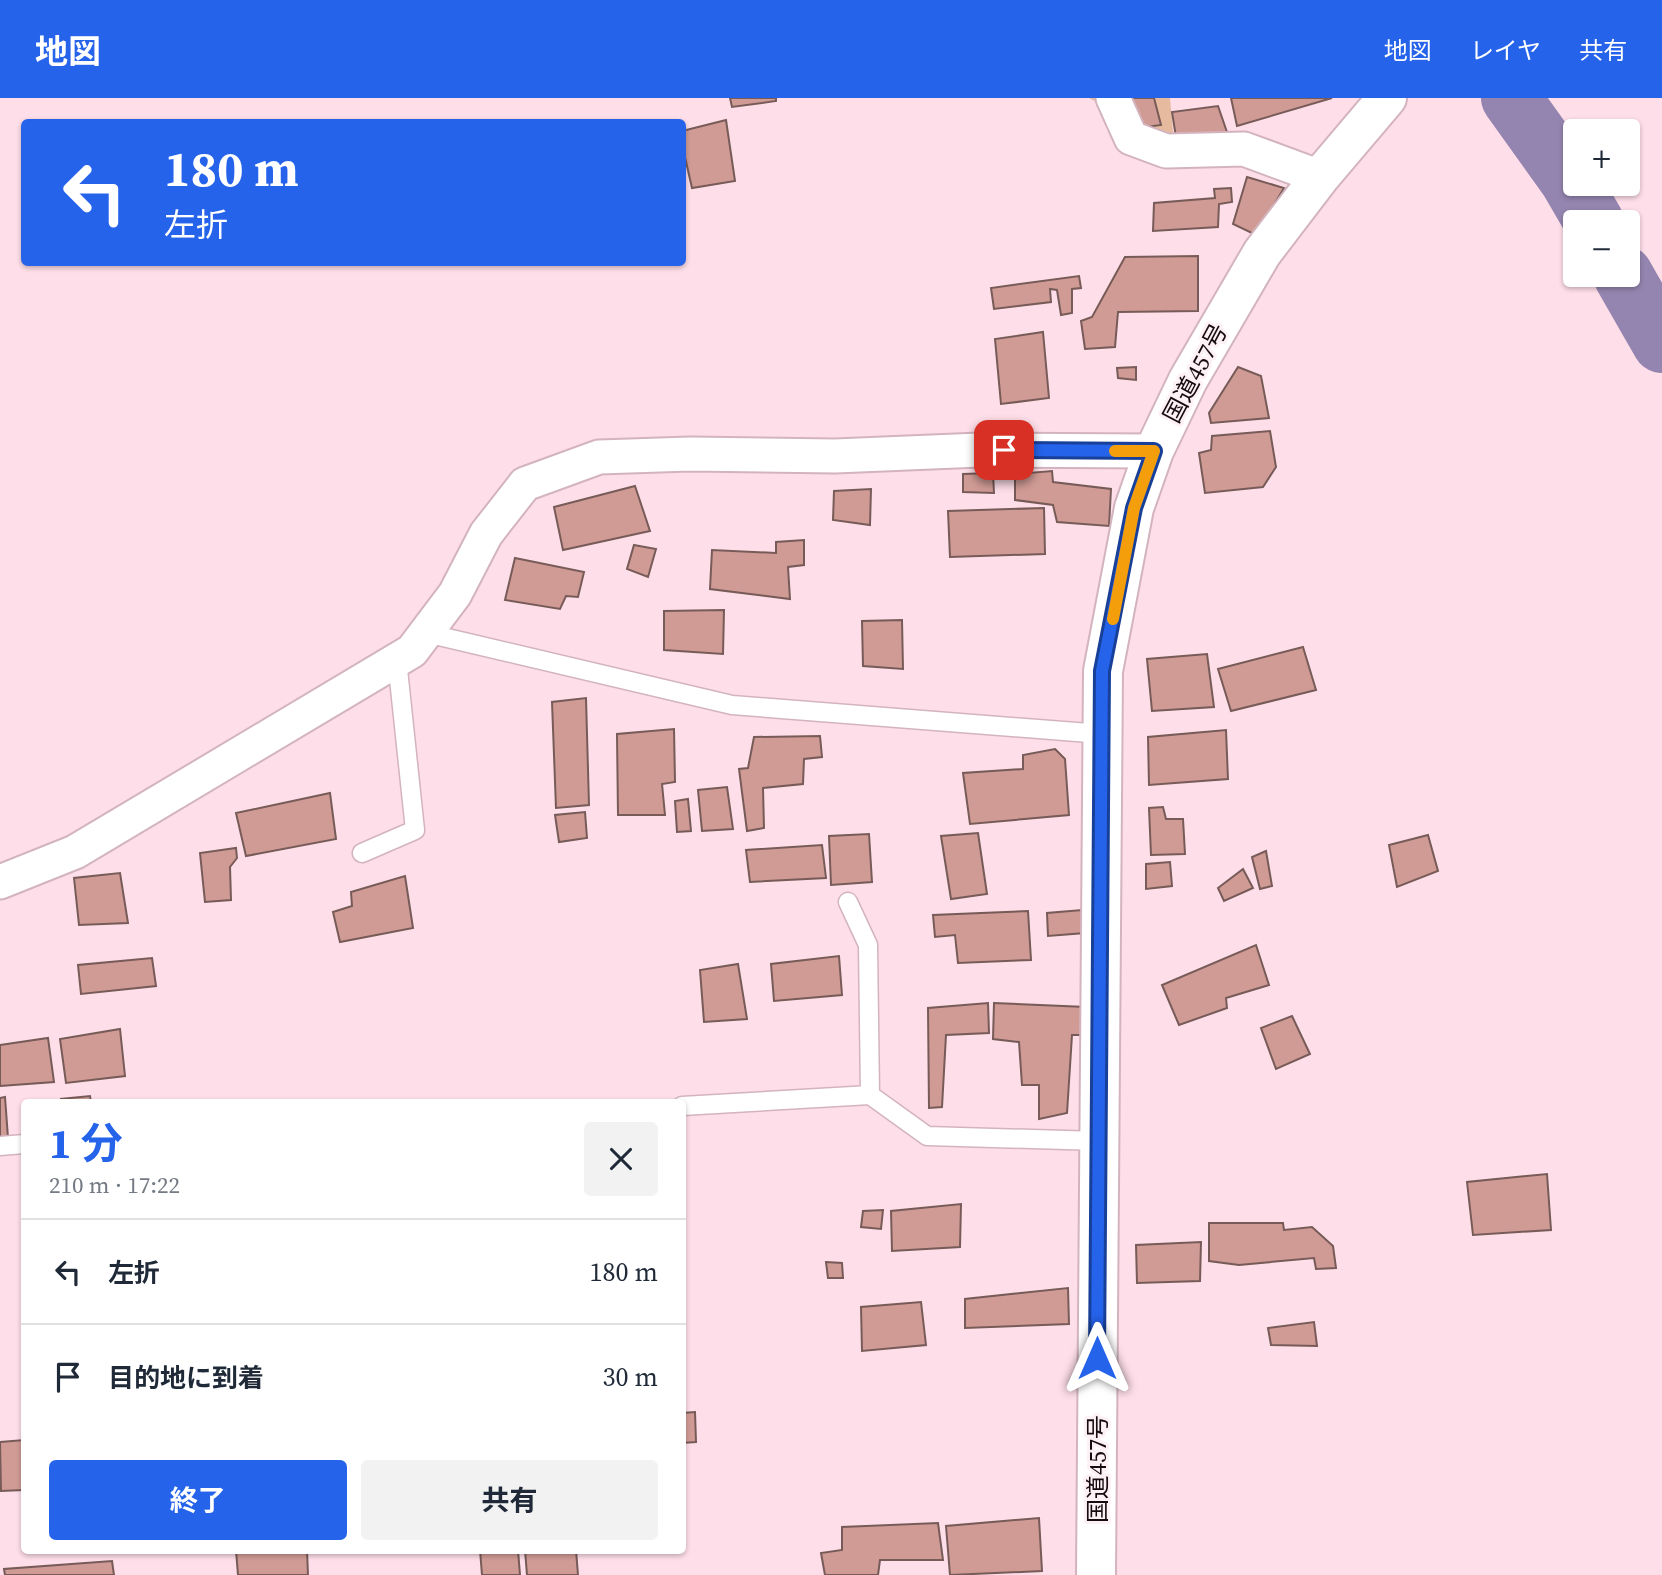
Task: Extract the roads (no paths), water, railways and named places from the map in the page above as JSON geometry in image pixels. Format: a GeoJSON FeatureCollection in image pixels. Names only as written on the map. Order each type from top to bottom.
{"type":"FeatureCollection","features":[{"type":"Feature","properties":{"kind":"highway","name":"国道457号"},"geometry":{"type":"LineString","coordinates":[[1096,1575],[1102,671],[1134,508],[1154,451],[1188,380],[1262,253],[1320,177],[1387,98]]}},
{"type":"Feature","properties":{"kind":"street"},"geometry":{"type":"LineString","coordinates":[[1113,98],[1131,138],[1166,151],[1244,149],[1320,177]]}},
{"type":"Feature","properties":{"kind":"street"},"geometry":{"type":"LineString","coordinates":[[0,882],[75,852],[411,651],[455,594],[486,534],[525,484],[599,457],[690,454],[835,456],[979,450],[1154,451]]}},
{"type":"Feature","properties":{"kind":"lane"},"geometry":{"type":"LineString","coordinates":[[426,633],[732,705],[1102,734]]}},
{"type":"Feature","properties":{"kind":"lane"},"geometry":{"type":"LineString","coordinates":[[362,853],[415,830],[397,660]]}},
{"type":"Feature","properties":{"kind":"lane"},"geometry":{"type":"LineString","coordinates":[[848,902],[868,945],[870,1095]]}},
{"type":"Feature","properties":{"kind":"lane"},"geometry":{"type":"LineString","coordinates":[[686,1106],[870,1095],[927,1136],[1099,1141]]}},
{"type":"Feature","properties":{"kind":"lane"},"geometry":{"type":"LineString","coordinates":[[0,1146],[21,1144]]}},
{"type":"Feature","properties":{"kind":"waterway"},"geometry":{"type":"LineString","coordinates":[[1511,98],[1569,179],[1587,210]]}},
{"type":"Feature","properties":{"kind":"waterway"},"geometry":{"type":"LineString","coordinates":[[1630,287],[1662,343]]}}]}
